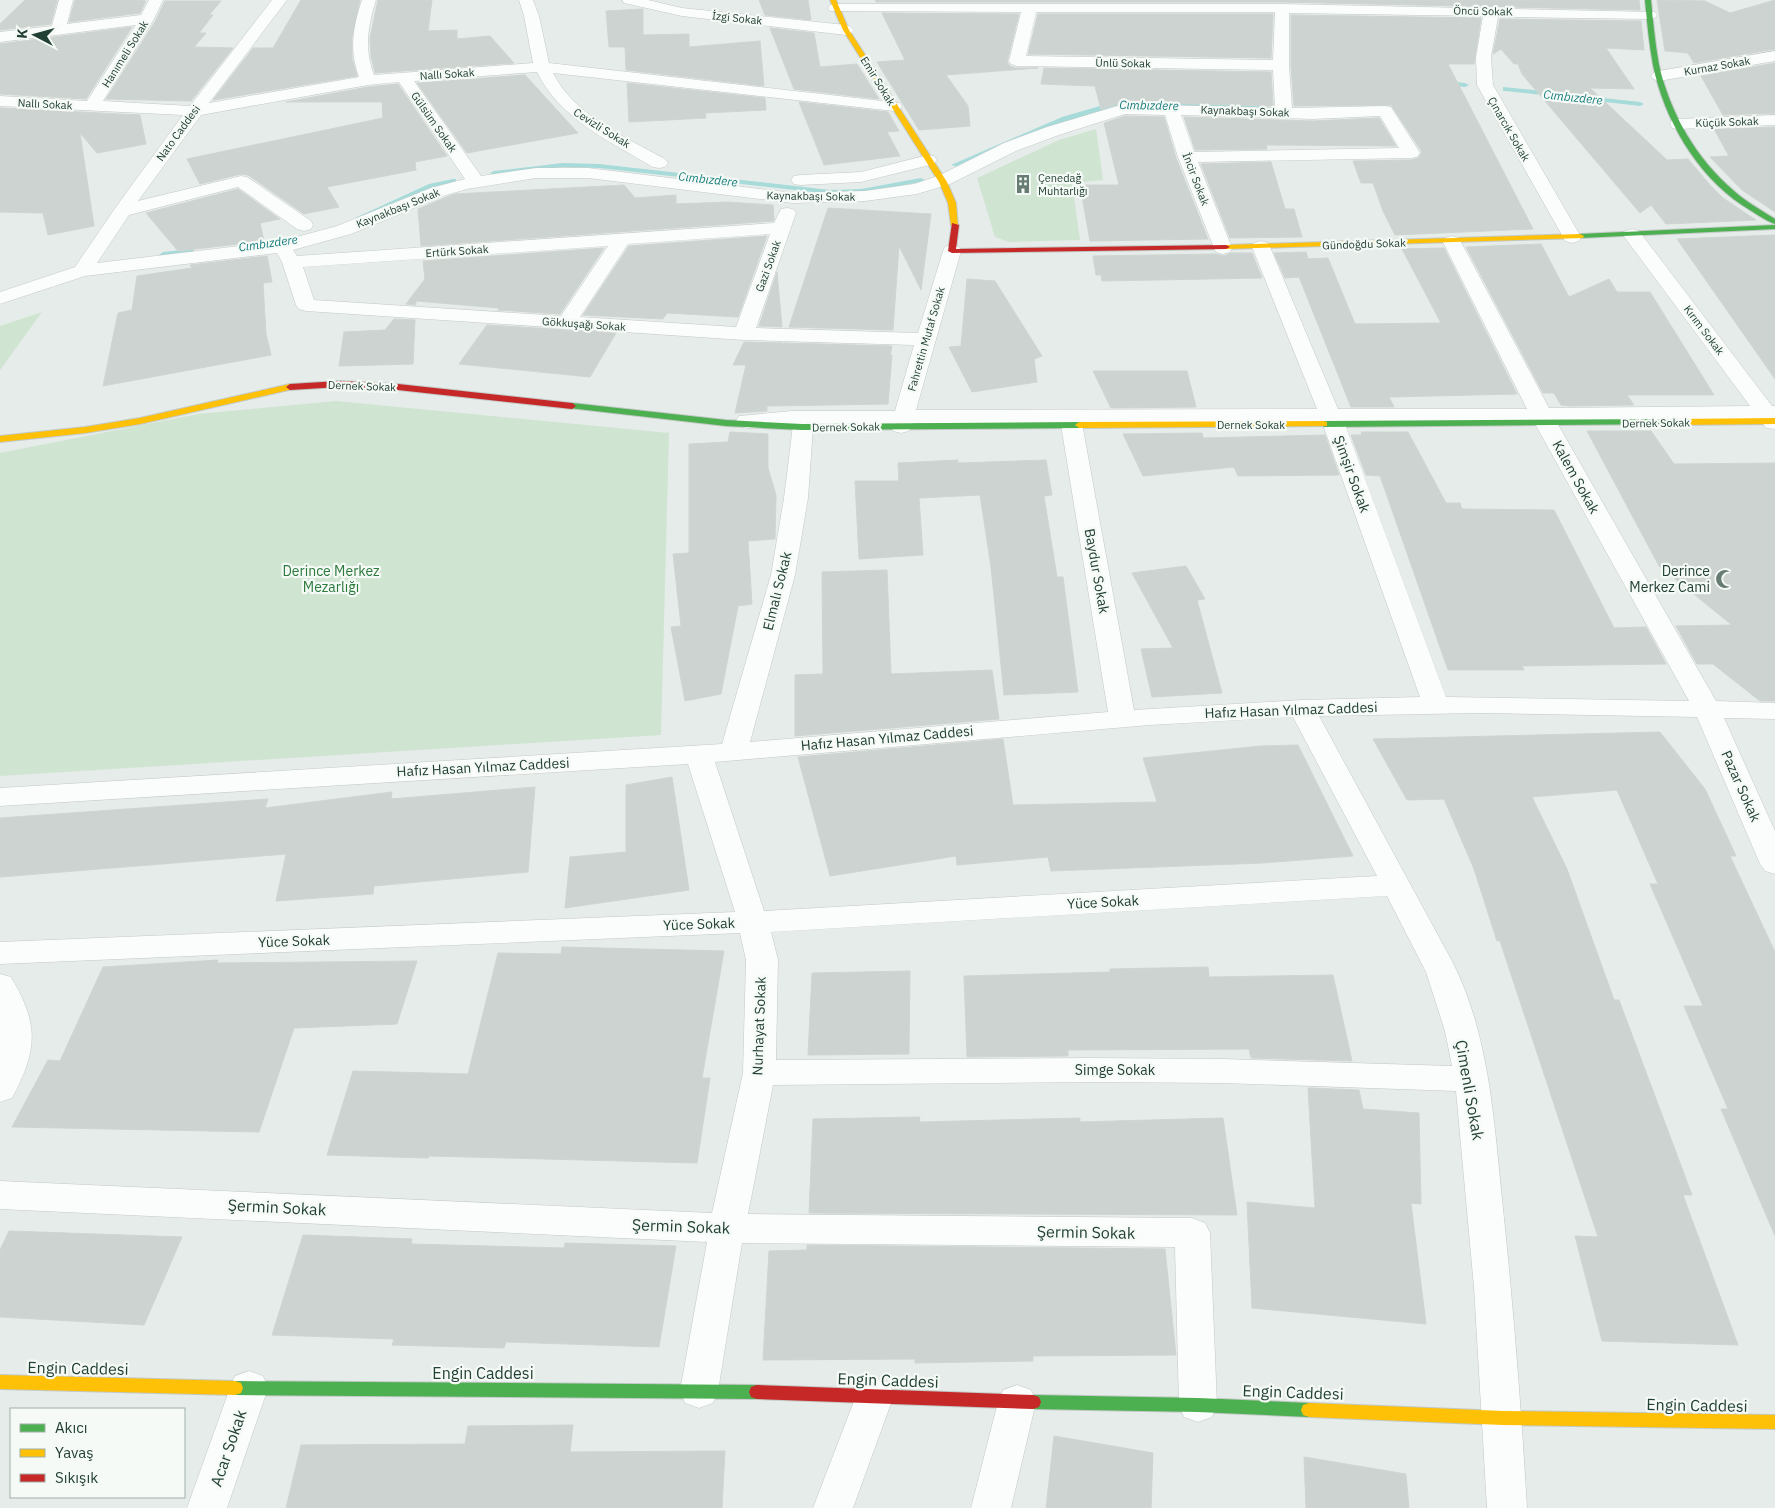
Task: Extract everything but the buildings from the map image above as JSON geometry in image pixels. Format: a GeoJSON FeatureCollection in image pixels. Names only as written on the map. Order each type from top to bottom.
{"type":"FeatureCollection","features":[{"type":"Feature","properties":{"kind":"street"},"geometry":{"type":"LineString","coordinates":[[58,31],[66,0]]}},
{"type":"Feature","properties":{"kind":"street","name":"Hanımeli Sokak"},"geometry":{"type":"LineString","coordinates":[[92,106],[147,19],[156,0]]}},
{"type":"Feature","properties":{"kind":"street","name":"Nato Caddesi"},"geometry":{"type":"LineString","coordinates":[[82,272],[122,211],[194,111],[280,0]]}},
{"type":"Feature","properties":{"kind":"street"},"geometry":{"type":"LineString","coordinates":[[368,80],[361,64],[360,32],[369,0]]}},
{"type":"Feature","properties":{"kind":"street","name":"İzgi Sokak"},"geometry":{"type":"LineString","coordinates":[[629,0],[682,12],[846,30]]}},
{"type":"Feature","properties":{"kind":"street"},"geometry":{"type":"LineString","coordinates":[[1648,0],[1659,76],[1678,124],[1700,161],[1717,179],[1730,191],[1775,222]]}},
{"type":"Feature","properties":{"kind":"street","name":"Cevizli Sokak"},"geometry":{"type":"LineString","coordinates":[[530,1],[541,67],[551,86],[568,106],[659,163]]}},
{"type":"Feature","properties":{"kind":"street","name":"Emir Sokak"},"geometry":{"type":"LineString","coordinates":[[834,4],[846,30],[928,160],[944,180],[956,220],[952,251]]}},
{"type":"Feature","properties":{"kind":"street","name":"Öncü SokaK"},"geometry":{"type":"LineString","coordinates":[[834,4],[1029,9],[1059,4],[1224,4],[1282,8],[1406,5],[1492,12],[1650,15]]}},
{"type":"Feature","properties":{"kind":"street"},"geometry":{"type":"LineString","coordinates":[[1282,8],[1284,113]]}},
{"type":"Feature","properties":{"kind":"street","name":"Ünlü Sokak"},"geometry":{"type":"LineString","coordinates":[[1029,9],[1017,61],[1282,66]]}},
{"type":"Feature","properties":{"kind":"street","name":"Çınarcık Sokak"},"geometry":{"type":"LineString","coordinates":[[1492,12],[1483,58],[1482,72],[1485,85],[1572,237]]}},
{"type":"Feature","properties":{"kind":"street"},"geometry":{"type":"LineString","coordinates":[[0,37],[147,19]]}},
{"type":"Feature","properties":{"kind":"street","name":"Kurnaz Sokak"},"geometry":{"type":"LineString","coordinates":[[1659,76],[1775,56]]}},
{"type":"Feature","properties":{"kind":"street","name":"Nallı Sokak"},"geometry":{"type":"LineString","coordinates":[[0,101],[194,111],[368,80],[541,67],[894,106]]}},
{"type":"Feature","properties":{"kind":"street","name":"Gülsüm Sokak"},"geometry":{"type":"LineString","coordinates":[[403,77],[476,182]]}},
{"type":"Feature","properties":{"kind":"street","name":"Kaynakbaşı Sokak"},"geometry":{"type":"LineString","coordinates":[[0,298],[82,272],[287,254],[412,201],[476,182],[536,173],[588,173],[793,198],[835,198],[892,194],[917,189],[944,180],[1010,148],[1053,130],[1110,112],[1138,108],[1284,113],[1385,111],[1411,153],[1187,157]]}},
{"type":"Feature","properties":{"kind":"street","name":"İncir Sokak"},"geometry":{"type":"LineString","coordinates":[[1171,109],[1187,157],[1222,248]]}},
{"type":"Feature","properties":{"kind":"street","name":"Küçük Sokak"},"geometry":{"type":"LineString","coordinates":[[1678,124],[1775,120]]}},
{"type":"Feature","properties":{"kind":"street"},"geometry":{"type":"LineString","coordinates":[[446,170],[549,156]]}},
{"type":"Feature","properties":{"kind":"street"},"geometry":{"type":"LineString","coordinates":[[611,157],[679,166]]}},
{"type":"Feature","properties":{"kind":"street"},"geometry":{"type":"LineString","coordinates":[[785,179],[830,180],[861,176],[928,160]]}},
{"type":"Feature","properties":{"kind":"street"},"geometry":{"type":"LineString","coordinates":[[122,211],[241,181],[311,222],[269,232],[170,243]]}},
{"type":"Feature","properties":{"kind":"street","name":"Gazi Sokak"},"geometry":{"type":"LineString","coordinates":[[744,334],[793,198]]}},
{"type":"Feature","properties":{"kind":"street","name":"Gündoğdu Sokak"},"geometry":{"type":"LineString","coordinates":[[952,251],[1222,248],[1452,242],[1632,235],[1775,226]]}},
{"type":"Feature","properties":{"kind":"street","name":"Ertürk Sokak"},"geometry":{"type":"LineString","coordinates":[[287,254],[621,240],[781,228]]}},
{"type":"Feature","properties":{"kind":"street","name":"Kırım Sokak"},"geometry":{"type":"LineString","coordinates":[[1632,235],[1773,418]]}},
{"type":"Feature","properties":{"kind":"street"},"geometry":{"type":"LineString","coordinates":[[566,323],[621,240]]}},
{"type":"Feature","properties":{"kind":"street","name":"Kalem Sokak"},"geometry":{"type":"LineString","coordinates":[[1452,242],[1544,419],[1707,709]]}},
{"type":"Feature","properties":{"kind":"street","name":"Şimşir Sokak"},"geometry":{"type":"LineString","coordinates":[[1261,247],[1331,420],[1436,704]]}},
{"type":"Feature","properties":{"kind":"street"},"geometry":{"type":"LineString","coordinates":[[95,251],[114,249]]}},
{"type":"Feature","properties":{"kind":"street","name":"Fahrettin Mutaf Sokak"},"geometry":{"type":"LineString","coordinates":[[902,421],[952,251]]}},
{"type":"Feature","properties":{"kind":"street","name":"Gökkuşağı Sokak"},"geometry":{"type":"LineString","coordinates":[[287,254],[306,304],[744,334],[925,339]]}},
{"type":"Feature","properties":{"kind":"street","name":"Dernek Sokak"},"geometry":{"type":"LineString","coordinates":[[0,439],[85,430],[140,421],[281,388],[339,384],[398,387],[726,422],[802,427],[902,421],[1773,418]]}},
{"type":"Feature","properties":{"kind":"street","name":"Dernek Sokak"},"geometry":{"type":"LineString","coordinates":[[726,422],[792,418],[1072,424],[1331,420]]}},
{"type":"Feature","properties":{"kind":"street","name":"Baydur Sokak"},"geometry":{"type":"LineString","coordinates":[[1072,424],[1122,718]]}},
{"type":"Feature","properties":{"kind":"street","name":"Elmalı Sokak"},"geometry":{"type":"LineString","coordinates":[[734,752],[783,575],[796,498],[802,427]]}},
{"type":"Feature","properties":{"kind":"street","name":"Hafız Hasan Yılmaz Caddesi"},"geometry":{"type":"LineString","coordinates":[[0,797],[148,776],[699,755],[1122,718],[1302,708],[1436,704],[1775,711]]}},
{"type":"Feature","properties":{"kind":"street","name":"Çimenli Sokak"},"geometry":{"type":"LineString","coordinates":[[1302,708],[1442,972],[1456,1016],[1474,1097],[1491,1257],[1503,1418],[1507,1508]]}},
{"type":"Feature","properties":{"kind":"street","name":"Pazar Sokak"},"geometry":{"type":"LineString","coordinates":[[1707,709],[1775,864]]}},
{"type":"Feature","properties":{"kind":"street","name":"Nurhayat Sokak"},"geometry":{"type":"LineString","coordinates":[[699,755],[753,922],[762,960],[759,1073],[727,1228],[699,1390]]}},
{"type":"Feature","properties":{"kind":"street","name":"Yüce Sokak"},"geometry":{"type":"LineString","coordinates":[[0,953],[753,922],[1398,886]]}},
{"type":"Feature","properties":{"kind":"street"},"geometry":{"type":"LineString","coordinates":[[0,985],[8,998],[15,1022],[17,1046],[8,1074],[0,1089]]}},
{"type":"Feature","properties":{"kind":"street","name":"Simge Sokak"},"geometry":{"type":"LineString","coordinates":[[759,1073],[1101,1070],[1233,1071],[1470,1079]]}},
{"type":"Feature","properties":{"kind":"street","name":"Şermin Sokak"},"geometry":{"type":"LineString","coordinates":[[0,1195],[727,1228],[1192,1233],[1198,1405]]}},
{"type":"Feature","properties":{"kind":"street","name":"Engin Caddesi"},"geometry":{"type":"LineString","coordinates":[[0,1382],[249,1388],[699,1390],[875,1395],[1018,1402],[1198,1405],[1503,1418],[1775,1422]]}},
{"type":"Feature","properties":{"kind":"street","name":"Acar Sokak"},"geometry":{"type":"LineString","coordinates":[[206,1508],[249,1388]]}},
{"type":"Feature","properties":{"kind":"street"},"geometry":{"type":"LineString","coordinates":[[833,1508],[875,1395]]}},
{"type":"Feature","properties":{"kind":"street"},"geometry":{"type":"LineString","coordinates":[[991,1508],[1018,1402]]}},
{"type":"Feature","properties":{"kind":"green space"},"geometry":{"type":"Polygon","coordinates":[[[1096,129],[1103,180],[1072,183],[1080,240],[1009,242],[995,237],[977,178],[1059,140],[1096,129]]]}},
{"type":"Feature","properties":{"kind":"green space"},"geometry":{"type":"Polygon","coordinates":[[[42,312],[0,370],[0,326],[42,312]]]}},
{"type":"Feature","properties":{"kind":"green space","name":"Derince Merkez Mezarlığı"},"geometry":{"type":"Polygon","coordinates":[[[336,401],[669,433],[661,735],[0,776],[0,453],[198,414],[336,401]]]}},
{"type":"Feature","properties":{"kind":"waterway","name":"Cımbızdere"},"geometry":{"type":"LineString","coordinates":[[1442,82],[1465,85]]}},
{"type":"Feature","properties":{"kind":"waterway","name":"Cımbızdere"},"geometry":{"type":"LineString","coordinates":[[1506,89],[1553,94]]}},
{"type":"Feature","properties":{"kind":"waterway","name":"Cımbızdere"},"geometry":{"type":"LineString","coordinates":[[1588,98],[1640,104]]}},
{"type":"Feature","properties":{"kind":"waterway","name":"Cımbızdere"},"geometry":{"type":"LineString","coordinates":[[955,165],[1065,119],[1114,104],[1196,104],[1264,107]]}},
{"type":"Feature","properties":{"kind":"waterway","name":"Cımbızdere"},"geometry":{"type":"LineString","coordinates":[[494,173],[563,165],[599,166],[830,192],[861,191],[921,180]]}},
{"type":"Feature","properties":{"kind":"waterway","name":"Cımbızdere"},"geometry":{"type":"LineString","coordinates":[[359,218],[432,186],[453,181]]}},
{"type":"Feature","properties":{"kind":"waterway","name":"Cımbızdere"},"geometry":{"type":"LineString","coordinates":[[163,255],[191,252]]}},
{"type":"Feature","properties":{"kind":"traffic: fast"},"geometry":{"type":"LineString","coordinates":[[1648,0],[1653,48],[1659,76],[1670,108],[1686,139],[1695,154],[1717,180],[1741,200],[1775,222]]}},
{"type":"Feature","properties":{"kind":"traffic: fast"},"geometry":{"type":"LineString","coordinates":[[1580,236],[1775,227]]}},
{"type":"Feature","properties":{"kind":"traffic: fast"},"geometry":{"type":"LineString","coordinates":[[572,406],[726,423],[802,427],[1079,425]]}},
{"type":"Feature","properties":{"kind":"traffic: fast"},"geometry":{"type":"LineString","coordinates":[[1324,424],[1673,422]]}},
{"type":"Feature","properties":{"kind":"traffic: fast"},"geometry":{"type":"LineString","coordinates":[[235,1388],[757,1392]]}},
{"type":"Feature","properties":{"kind":"traffic: fast"},"geometry":{"type":"LineString","coordinates":[[1033,1402],[1198,1405],[1309,1410]]}},
{"type":"Feature","properties":{"kind":"traffic: slow"},"geometry":{"type":"LineString","coordinates":[[833,0],[846,30],[943,182],[952,203],[955,225]]}},
{"type":"Feature","properties":{"kind":"traffic: slow"},"geometry":{"type":"LineString","coordinates":[[1226,247],[1580,236]]}},
{"type":"Feature","properties":{"kind":"traffic: slow"},"geometry":{"type":"LineString","coordinates":[[0,439],[85,430],[140,421],[290,387]]}},
{"type":"Feature","properties":{"kind":"traffic: slow"},"geometry":{"type":"LineString","coordinates":[[1673,422],[1775,421]]}},
{"type":"Feature","properties":{"kind":"traffic: slow"},"geometry":{"type":"LineString","coordinates":[[1079,425],[1324,424]]}},
{"type":"Feature","properties":{"kind":"traffic: slow"},"geometry":{"type":"LineString","coordinates":[[0,1382],[235,1388]]}},
{"type":"Feature","properties":{"kind":"traffic: slow"},"geometry":{"type":"LineString","coordinates":[[1309,1410],[1503,1418],[1775,1422]]}},
{"type":"Feature","properties":{"kind":"traffic: jam"},"geometry":{"type":"LineString","coordinates":[[955,225],[952,251],[1226,247]]}},
{"type":"Feature","properties":{"kind":"traffic: jam"},"geometry":{"type":"LineString","coordinates":[[290,387],[339,384],[398,387],[572,406]]}},
{"type":"Feature","properties":{"kind":"traffic: jam"},"geometry":{"type":"LineString","coordinates":[[757,1392],[1033,1402]]}},
{"type":"Feature","properties":{"kind":"place","name":"Çenedağ Muhtarlığı"},"geometry":{"type":"Point","coordinates":[1023,184]}},
{"type":"Feature","properties":{"kind":"place","name":"Derince Merkez Cami"},"geometry":{"type":"Point","coordinates":[1725,579]}}]}
